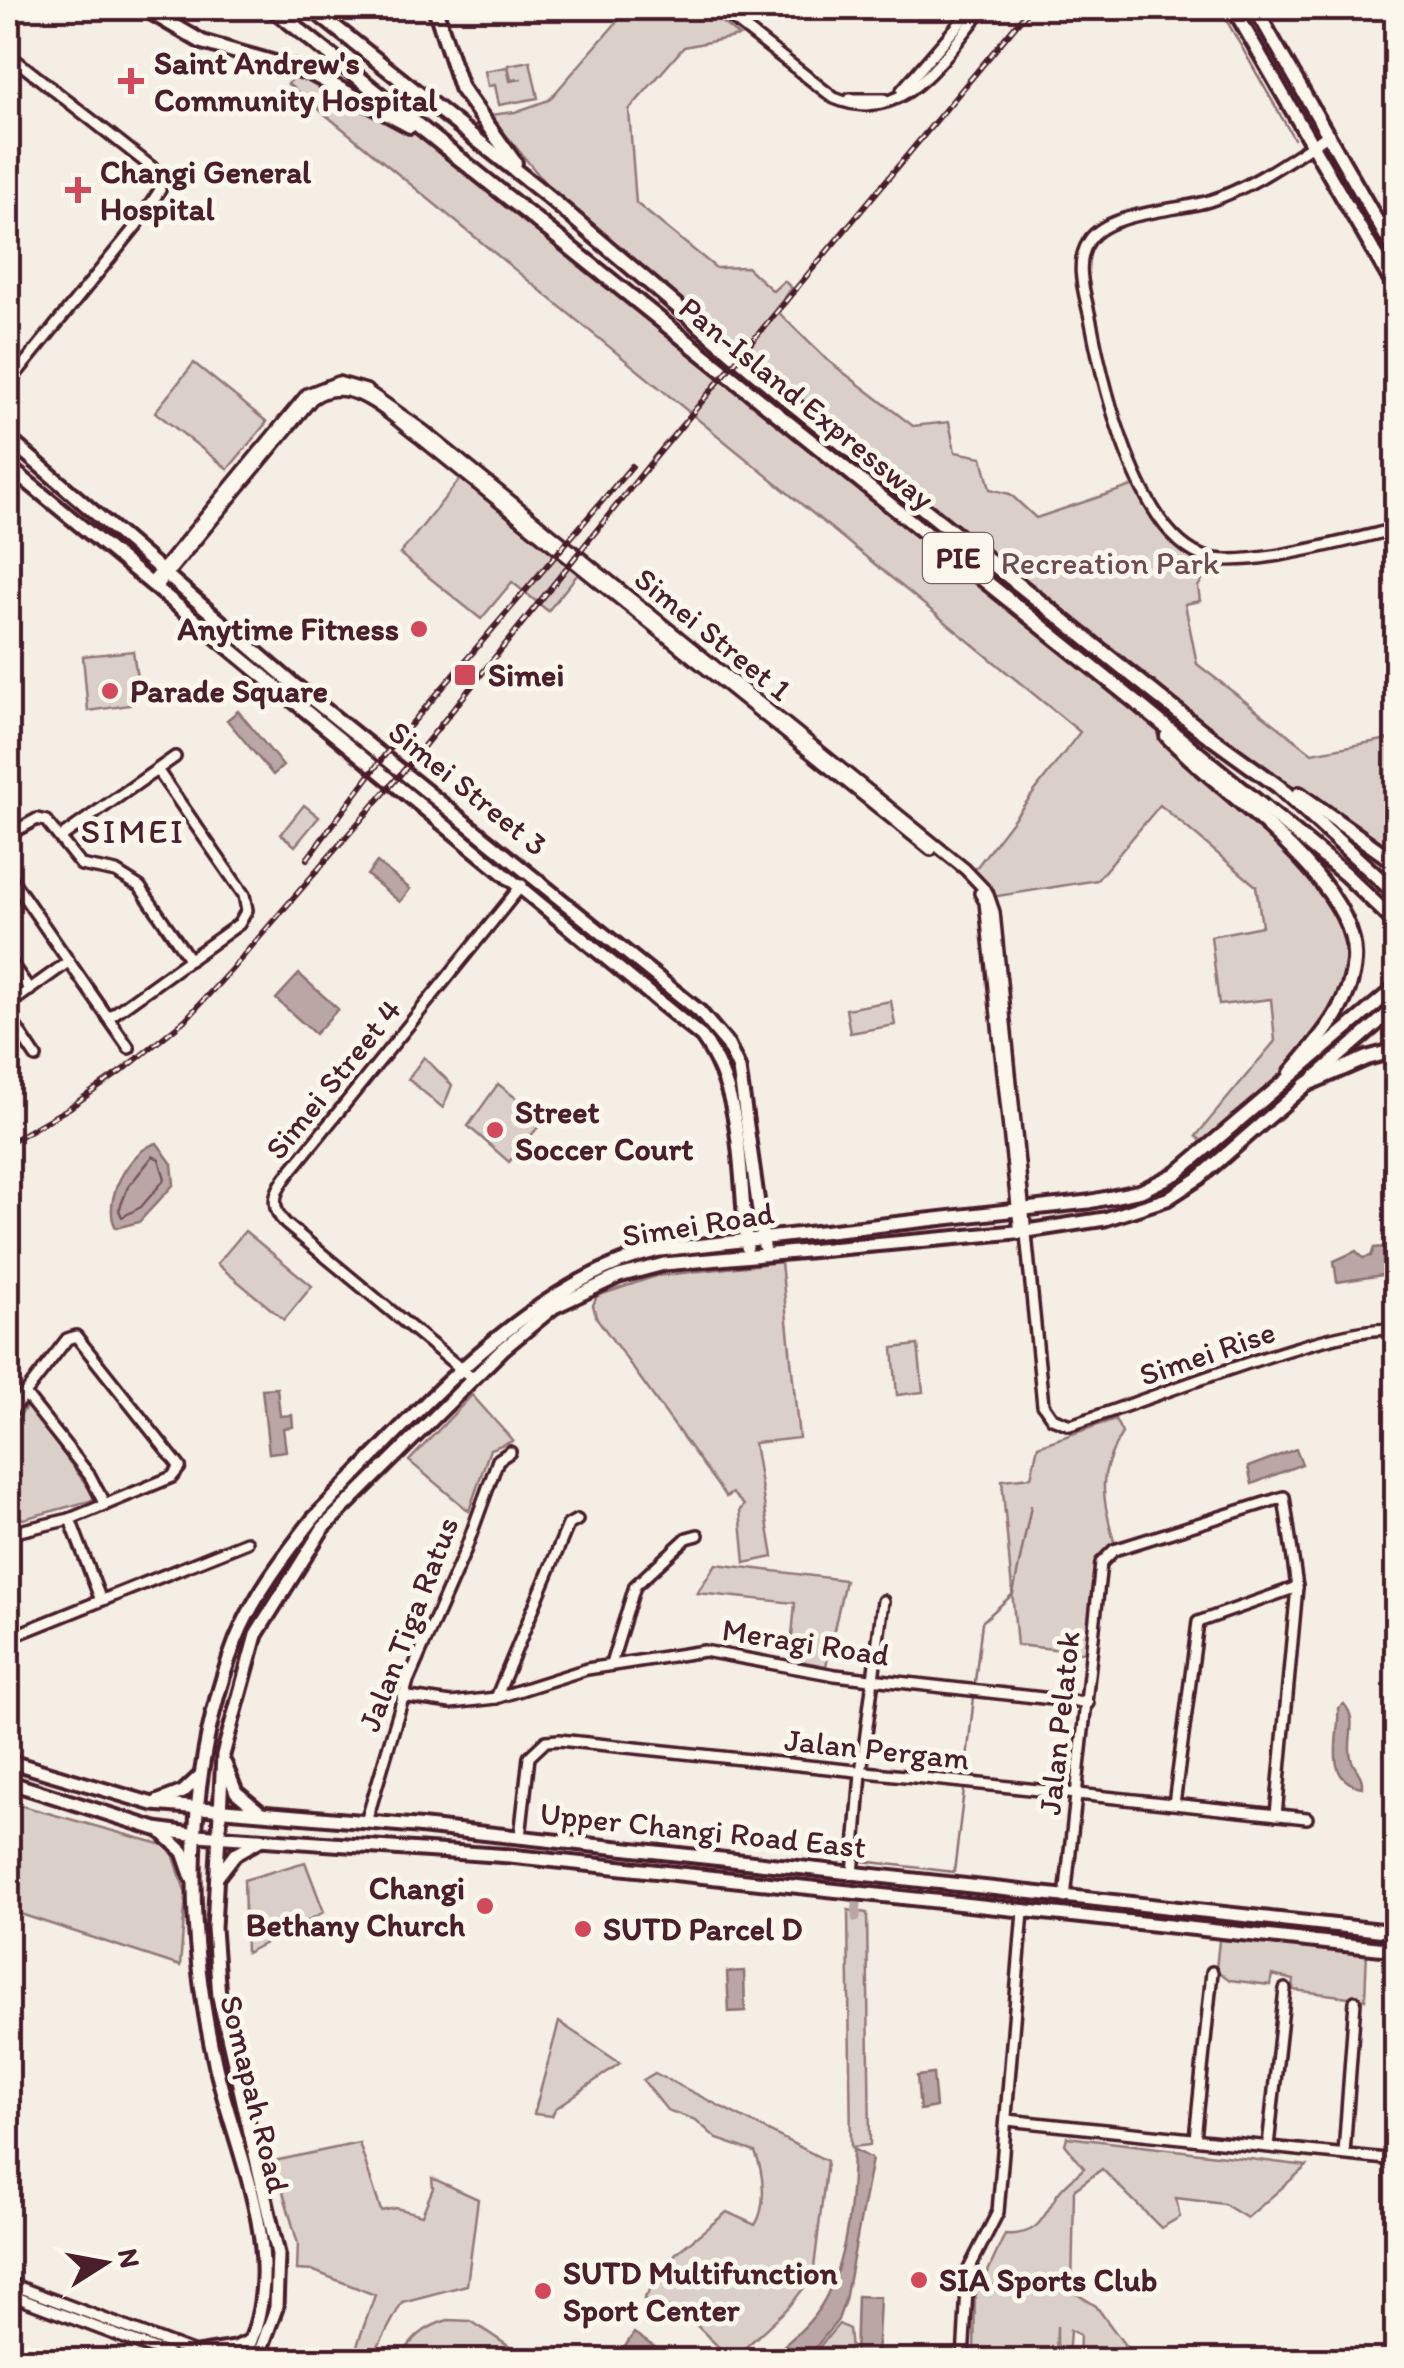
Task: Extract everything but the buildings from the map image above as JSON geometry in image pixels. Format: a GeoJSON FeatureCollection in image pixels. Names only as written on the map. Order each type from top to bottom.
{"type":"FeatureCollection","features":[{"type":"Feature","properties":{"kind":"highway"},"geometry":{"type":"LineString","coordinates":[[144,8],[202,42],[310,74],[417,128]]}},
{"type":"Feature","properties":{"kind":"highway","name":"Pan-Island Expressway"},"geometry":{"type":"LineString","coordinates":[[272,8],[1132,699],[1346,874],[1396,923]]}},
{"type":"Feature","properties":{"kind":"highway","name":"Pan-Island Expressway"},"geometry":{"type":"LineString","coordinates":[[311,8],[545,194],[784,397],[1202,730],[1278,786],[1396,894]]}},
{"type":"Feature","properties":{"kind":"highway"},"geometry":{"type":"LineString","coordinates":[[435,8],[461,88],[496,142],[545,194]]}},
{"type":"Feature","properties":{"kind":"highway"},"geometry":{"type":"LineString","coordinates":[[1132,699],[1202,773],[1328,885],[1343,909],[1354,960],[1348,986],[1323,1036],[1290,1072]]}},
{"type":"Feature","properties":{"kind":"highway"},"geometry":{"type":"LineString","coordinates":[[1278,786],[1300,794],[1396,862]]}},
{"type":"Feature","properties":{"kind":"highway"},"geometry":{"type":"LineString","coordinates":[[1306,1085],[1396,1050]]}},
{"type":"Feature","properties":{"kind":"main road"},"geometry":{"type":"LineString","coordinates":[[1233,8],[1396,290]]}},
{"type":"Feature","properties":{"kind":"main road"},"geometry":{"type":"LineString","coordinates":[[1255,8],[1396,254]]}},
{"type":"Feature","properties":{"kind":"main road"},"geometry":{"type":"LineString","coordinates":[[1266,66],[1276,54],[1267,27]]}},
{"type":"Feature","properties":{"kind":"main road","name":"Simei Street 3"},"geometry":{"type":"LineString","coordinates":[[8,438],[292,683],[700,1011],[728,1044],[739,1068],[766,1255]]}},
{"type":"Feature","properties":{"kind":"main road","name":"Simei Street 3"},"geometry":{"type":"LineString","coordinates":[[8,466],[684,1018],[717,1058],[732,1105],[748,1256]]}},
{"type":"Feature","properties":{"kind":"main road","name":"Simei Road"},"geometry":{"type":"LineString","coordinates":[[218,1838],[223,1755],[256,1635],[302,1555],[368,1478],[468,1375],[494,1341],[566,1286],[613,1264],[660,1250],[1104,1199],[1161,1182],[1396,987]]}},
{"type":"Feature","properties":{"kind":"main road","name":"Simei Road"},"geometry":{"type":"LineString","coordinates":[[197,1835],[203,1771],[220,1688],[237,1636],[291,1546],[468,1375],[554,1307],[619,1276],[664,1264],[1024,1231],[1105,1219],[1167,1198],[1211,1169],[1396,1007]]}},
{"type":"Feature","properties":{"kind":"main road"},"geometry":{"type":"LineString","coordinates":[[660,1250],[668,1258],[664,1264]]}},
{"type":"Feature","properties":{"kind":"main road"},"geometry":{"type":"LineString","coordinates":[[223,1755],[236,1792],[263,1813]]}},
{"type":"Feature","properties":{"kind":"main road","name":"Upper Changi Road East"},"geometry":{"type":"LineString","coordinates":[[8,1761],[154,1804],[520,1837],[1396,1932]]}},
{"type":"Feature","properties":{"kind":"main road"},"geometry":{"type":"LineString","coordinates":[[154,1804],[183,1792],[203,1771]]}},
{"type":"Feature","properties":{"kind":"main road","name":"Upper Changi Road East"},"geometry":{"type":"LineString","coordinates":[[8,1782],[156,1829],[218,1838],[263,1838],[628,1868],[1396,1950]]}},
{"type":"Feature","properties":{"kind":"main road"},"geometry":{"type":"LineString","coordinates":[[156,1829],[173,1838],[183,1852],[196,1892]]}},
{"type":"Feature","properties":{"kind":"main road","name":"Somapah Road"},"geometry":{"type":"LineString","coordinates":[[197,1835],[196,1959],[265,2260],[257,2360]]}},
{"type":"Feature","properties":{"kind":"main road","name":"Somapah Road"},"geometry":{"type":"LineString","coordinates":[[218,1838],[214,1945],[219,1998],[278,2254],[276,2308],[260,2341],[242,2360]]}},
{"type":"Feature","properties":{"kind":"main road"},"geometry":{"type":"LineString","coordinates":[[217,1878],[235,1854],[263,1838]]}},
{"type":"Feature","properties":{"kind":"main road"},"geometry":{"type":"LineString","coordinates":[[619,1848],[628,1868]]}},
{"type":"Feature","properties":{"kind":"main road"},"geometry":{"type":"LineString","coordinates":[[924,1880],[931,1902]]}},
{"type":"Feature","properties":{"kind":"main road"},"geometry":{"type":"LineString","coordinates":[[1012,1892],[1020,1898],[1023,1912]]}},
{"type":"Feature","properties":{"kind":"main road"},"geometry":{"type":"LineString","coordinates":[[1046,1896],[1052,1916]]}},
{"type":"Feature","properties":{"kind":"main road"},"geometry":{"type":"LineString","coordinates":[[197,2354],[260,2341],[267,2360]]}},
{"type":"Feature","properties":{"kind":"street"},"geometry":{"type":"LineString","coordinates":[[719,8],[834,98],[856,107],[872,108],[892,102],[920,82],[984,8]]}},
{"type":"Feature","properties":{"kind":"street"},"geometry":{"type":"LineString","coordinates":[[728,8],[837,93],[856,101],[889,98],[905,88],[973,8]]}},
{"type":"Feature","properties":{"kind":"street"},"geometry":{"type":"LineString","coordinates":[[8,54],[154,169],[160,190],[136,226],[8,384]]}},
{"type":"Feature","properties":{"kind":"street"},"geometry":{"type":"LineString","coordinates":[[1328,134],[1222,196],[1117,222],[1092,237],[1082,257],[1082,277],[1104,390],[1117,431],[1155,509],[1172,534],[1199,555],[1237,561],[1396,529]]}},
{"type":"Feature","properties":{"kind":"street","name":"Simei Street 1"},"geometry":{"type":"LineString","coordinates":[[153,586],[319,394],[338,389],[362,396],[420,437],[978,890],[987,913],[997,987],[1042,1405]]}},
{"type":"Feature","properties":{"kind":"street"},"geometry":{"type":"LineString","coordinates":[[61,837],[175,758]]}},
{"type":"Feature","properties":{"kind":"street"},"geometry":{"type":"LineString","coordinates":[[108,1018],[239,924],[247,902],[158,771]]}},
{"type":"Feature","properties":{"kind":"street"},"geometry":{"type":"LineString","coordinates":[[8,835],[36,818],[46,821],[81,865],[116,872],[140,887],[190,960]]}},
{"type":"Feature","properties":{"kind":"street"},"geometry":{"type":"LineString","coordinates":[[8,874],[129,1048]]}},
{"type":"Feature","properties":{"kind":"street","name":"Simei Street 4"},"geometry":{"type":"LineString","coordinates":[[468,1375],[292,1230],[273,1205],[281,1184],[531,875]]}},
{"type":"Feature","properties":{"kind":"street"},"geometry":{"type":"LineString","coordinates":[[8,959],[30,990]]}},
{"type":"Feature","properties":{"kind":"street"},"geometry":{"type":"LineString","coordinates":[[8,1006],[68,962]]}},
{"type":"Feature","properties":{"kind":"street"},"geometry":{"type":"LineString","coordinates":[[8,1015],[36,1057]]}},
{"type":"Feature","properties":{"kind":"street","name":"Simei Rise"},"geometry":{"type":"LineString","coordinates":[[1042,1405],[1052,1418],[1070,1424],[1319,1340],[1367,1328],[1396,1331]]}},
{"type":"Feature","properties":{"kind":"street"},"geometry":{"type":"LineString","coordinates":[[8,1416],[67,1339],[80,1338],[178,1460],[178,1473],[70,1519],[19,1531],[8,1525]]}},
{"type":"Feature","properties":{"kind":"street"},"geometry":{"type":"LineString","coordinates":[[25,1394],[90,1476],[105,1504]]}},
{"type":"Feature","properties":{"kind":"street","name":"Jalan Tiga Ratus"},"geometry":{"type":"LineString","coordinates":[[366,1822],[402,1696],[465,1551],[498,1460],[510,1452]]}},
{"type":"Feature","properties":{"kind":"street","name":"Jalan Pelatok"},"geometry":{"type":"LineString","coordinates":[[1065,1898],[1100,1570],[1106,1555],[1284,1497],[1297,1587]]}},
{"type":"Feature","properties":{"kind":"street"},"geometry":{"type":"LineString","coordinates":[[70,1519],[100,1598]]}},
{"type":"Feature","properties":{"kind":"street"},"geometry":{"type":"LineString","coordinates":[[496,1698],[568,1526],[577,1520]]}},
{"type":"Feature","properties":{"kind":"street"},"geometry":{"type":"LineString","coordinates":[[612,1664],[635,1586],[687,1538],[698,1535]]}},
{"type":"Feature","properties":{"kind":"street"},"geometry":{"type":"LineString","coordinates":[[8,1638],[248,1542]]}},
{"type":"Feature","properties":{"kind":"street"},"geometry":{"type":"LineString","coordinates":[[1174,1804],[1198,1622],[1297,1587],[1276,1815]]}},
{"type":"Feature","properties":{"kind":"street"},"geometry":{"type":"LineString","coordinates":[[853,1874],[861,1773],[883,1601]]}},
{"type":"Feature","properties":{"kind":"street","name":"Meragi Road"},"geometry":{"type":"LineString","coordinates":[[402,1696],[451,1703],[496,1698],[612,1664],[704,1651],[872,1678],[1088,1703]]}},
{"type":"Feature","properties":{"kind":"street","name":"Jalan Pergam"},"geometry":{"type":"LineString","coordinates":[[520,1837],[529,1757],[546,1741],[1308,1818]]}},
{"type":"Feature","properties":{"kind":"street"},"geometry":{"type":"LineString","coordinates":[[963,2360],[963,2293],[968,2271],[996,2224],[1023,1912]]}},
{"type":"Feature","properties":{"kind":"street"},"geometry":{"type":"LineString","coordinates":[[1195,2138],[1212,1972]]}},
{"type":"Feature","properties":{"kind":"street"},"geometry":{"type":"LineString","coordinates":[[1268,2146],[1284,1988]]}},
{"type":"Feature","properties":{"kind":"street"},"geometry":{"type":"LineString","coordinates":[[1344,2154],[1355,2001]]}},
{"type":"Feature","properties":{"kind":"street"},"geometry":{"type":"LineString","coordinates":[[1008,2120],[1396,2160]]}},
{"type":"Feature","properties":{"kind":"street"},"geometry":{"type":"LineString","coordinates":[[8,2283],[212,2360]]}},
{"type":"Feature","properties":{"kind":"street"},"geometry":{"type":"LineString","coordinates":[[8,2294],[183,2360]]}},
{"type":"Feature","properties":{"kind":"green space","name":"Recreation Park"},"geometry":{"type":"Polygon","coordinates":[[[629,8],[704,8],[739,36],[684,47],[629,110],[636,203],[716,268],[747,267],[773,291],[784,281],[792,288],[777,307],[781,315],[826,359],[913,426],[949,422],[955,452],[982,457],[990,489],[1010,494],[1036,518],[1138,484],[1168,533],[1212,562],[1198,587],[1200,601],[1185,604],[1197,664],[1312,753],[1389,739],[1396,770],[1396,856],[1236,750],[567,210],[490,115],[515,112],[549,100],[629,8]]]}},
{"type":"Feature","properties":{"kind":"green space"},"geometry":{"type":"Polygon","coordinates":[[[530,61],[538,98],[499,105],[495,85],[488,86],[485,71],[507,67],[510,81],[522,79],[511,80],[508,65],[530,61]]]}},
{"type":"Feature","properties":{"kind":"green space"},"geometry":{"type":"Polygon","coordinates":[[[296,75],[417,129],[1130,701],[1201,776],[1298,860],[1340,910],[1351,961],[1335,1010],[1289,1070],[1205,1144],[1196,1136],[1275,1041],[1271,999],[1219,1005],[1211,936],[1262,926],[1256,886],[1160,805],[1097,880],[992,897],[973,872],[1080,732],[288,84],[296,75]]]}},
{"type":"Feature","properties":{"kind":"green space"},"geometry":{"type":"Polygon","coordinates":[[[194,363],[267,422],[228,469],[155,412],[194,363]]]}},
{"type":"Feature","properties":{"kind":"green space"},"geometry":{"type":"Polygon","coordinates":[[[461,478],[578,574],[548,611],[512,582],[481,619],[400,554],[461,478]]]}},
{"type":"Feature","properties":{"kind":"green space","name":"Parade Square"},"geometry":{"type":"Polygon","coordinates":[[[133,651],[137,678],[130,705],[88,711],[83,656],[133,651]]]}},
{"type":"Feature","properties":{"kind":"green space"},"geometry":{"type":"Polygon","coordinates":[[[304,805],[319,817],[295,846],[281,834],[304,805]]]}},
{"type":"Feature","properties":{"kind":"green space"},"geometry":{"type":"Polygon","coordinates":[[[891,1001],[895,1025],[850,1033],[846,1009],[891,1001]]]}},
{"type":"Feature","properties":{"kind":"green space"},"geometry":{"type":"Polygon","coordinates":[[[424,1057],[452,1085],[443,1108],[408,1079],[424,1057]]]}},
{"type":"Feature","properties":{"kind":"green space"},"geometry":{"type":"Polygon","coordinates":[[[498,1084],[544,1120],[509,1162],[468,1126],[498,1084]]]}},
{"type":"Feature","properties":{"kind":"green space"},"geometry":{"type":"Polygon","coordinates":[[[245,1231],[312,1286],[284,1320],[217,1264],[245,1231]]]}},
{"type":"Feature","properties":{"kind":"green space"},"geometry":{"type":"Polygon","coordinates":[[[781,1262],[799,1438],[754,1443],[773,1557],[745,1563],[740,1510],[744,1505],[732,1493],[726,1497],[596,1317],[593,1305],[597,1296],[656,1276],[781,1262]]]}},
{"type":"Feature","properties":{"kind":"green space"},"geometry":{"type":"Polygon","coordinates":[[[918,1345],[923,1392],[897,1395],[893,1348],[918,1345]]]}},
{"type":"Feature","properties":{"kind":"green space"},"geometry":{"type":"Polygon","coordinates":[[[472,1395],[513,1441],[490,1449],[469,1511],[409,1461],[472,1395]]]}},
{"type":"Feature","properties":{"kind":"green space"},"geometry":{"type":"Polygon","coordinates":[[[27,1406],[97,1499],[23,1519],[8,1512],[8,1432],[27,1406]]]}},
{"type":"Feature","properties":{"kind":"green space"},"geometry":{"type":"Polygon","coordinates":[[[1115,1419],[1122,1433],[1108,1463],[1104,1488],[1115,1546],[1104,1555],[1090,1653],[1017,1645],[1002,1480],[1031,1477],[1038,1446],[1115,1419]]]}},
{"type":"Feature","properties":{"kind":"green space"},"geometry":{"type":"Polygon","coordinates":[[[716,1564],[845,1580],[826,1666],[790,1659],[795,1603],[697,1593],[716,1564]]]}},
{"type":"Feature","properties":{"kind":"green space"},"geometry":{"type":"Polygon","coordinates":[[[8,1802],[171,1847],[186,1894],[180,1966],[8,1910],[8,1802]]]}},
{"type":"Feature","properties":{"kind":"green space"},"geometry":{"type":"Polygon","coordinates":[[[305,1862],[324,1912],[246,1953],[244,1880],[305,1862]]]}},
{"type":"Feature","properties":{"kind":"green space"},"geometry":{"type":"Polygon","coordinates":[[[848,1910],[867,1913],[870,2145],[851,2147],[848,1910]]]}},
{"type":"Feature","properties":{"kind":"green space"},"geometry":{"type":"Polygon","coordinates":[[[1219,1940],[1367,1950],[1365,1999],[1293,1990],[1294,1980],[1272,1975],[1270,1985],[1230,1980],[1216,1970],[1219,1940]]]}},
{"type":"Feature","properties":{"kind":"green space"},"geometry":{"type":"Polygon","coordinates":[[[559,2022],[620,2063],[555,2109],[552,2116],[534,2114],[559,2022]]]}},
{"type":"Feature","properties":{"kind":"green space"},"geometry":{"type":"Polygon","coordinates":[[[655,2073],[827,2161],[813,2276],[789,2307],[732,2360],[685,2314],[644,2299],[676,2253],[727,2212],[755,2225],[763,2200],[758,2160],[755,2152],[717,2139],[696,2120],[667,2110],[643,2080],[655,2073]]]}},
{"type":"Feature","properties":{"kind":"green space"},"geometry":{"type":"Polygon","coordinates":[[[1067,2137],[1307,2166],[1247,2218],[1224,2204],[1176,2198],[1180,2217],[1161,2228],[1102,2169],[1074,2190],[1072,2291],[1096,2306],[1132,2355],[1124,2360],[1079,2360],[1080,2335],[1070,2330],[1068,2360],[1057,2360],[1057,2326],[1056,2360],[974,2360],[975,2290],[1058,2292],[1057,2287],[982,2285],[1005,2234],[1024,2232],[1037,2225],[1061,2190],[1084,2168],[1065,2144],[1067,2137]]]}},
{"type":"Feature","properties":{"kind":"green space"},"geometry":{"type":"Polygon","coordinates":[[[359,2143],[381,2211],[396,2208],[422,2215],[433,2188],[432,2178],[478,2199],[467,2285],[402,2302],[371,2360],[353,2357],[375,2295],[314,2271],[297,2270],[298,2244],[274,2161],[359,2143]]]}},
{"type":"Feature","properties":{"kind":"green space"},"geometry":{"type":"Polygon","coordinates":[[[448,2320],[471,2321],[529,2360],[399,2360],[419,2335],[448,2320]]]}},
{"type":"Feature","properties":{"kind":"green space"},"geometry":{"type":"Polygon","coordinates":[[[839,2324],[849,2329],[852,2360],[808,2360],[839,2324]]]}},
{"type":"Feature","properties":{"kind":"water"},"geometry":{"type":"Polygon","coordinates":[[[238,711],[283,766],[273,775],[227,720],[238,711]]]}},
{"type":"Feature","properties":{"kind":"water"},"geometry":{"type":"Polygon","coordinates":[[[377,862],[410,889],[400,902],[367,875],[377,862]]]}},
{"type":"Feature","properties":{"kind":"water"},"geometry":{"type":"Polygon","coordinates":[[[299,974],[338,1009],[315,1034],[276,999],[299,974]]]}},
{"type":"Feature","properties":{"kind":"water"},"geometry":{"type":"Polygon","coordinates":[[[157,1143],[172,1164],[174,1184],[139,1222],[116,1228],[112,1205],[120,1178],[137,1156],[157,1143]]]}},
{"type":"Feature","properties":{"kind":"water"},"geometry":{"type":"Polygon","coordinates":[[[1396,1246],[1396,1273],[1337,1282],[1334,1261],[1356,1251],[1363,1258],[1371,1256],[1374,1248],[1396,1246]]]}},
{"type":"Feature","properties":{"kind":"water"},"geometry":{"type":"Polygon","coordinates":[[[277,1388],[280,1416],[292,1415],[293,1427],[283,1428],[286,1451],[269,1453],[262,1389],[277,1388]]]}},
{"type":"Feature","properties":{"kind":"water"},"geometry":{"type":"Polygon","coordinates":[[[1296,1449],[1302,1464],[1252,1484],[1248,1467],[1296,1449]]]}},
{"type":"Feature","properties":{"kind":"water"},"geometry":{"type":"Polygon","coordinates":[[[1344,1704],[1351,1717],[1351,1758],[1362,1787],[1349,1783],[1337,1766],[1338,1708],[1344,1704]]]}},
{"type":"Feature","properties":{"kind":"water"},"geometry":{"type":"Polygon","coordinates":[[[744,1971],[745,2011],[729,2012],[727,1972],[744,1971]]]}},
{"type":"Feature","properties":{"kind":"water"},"geometry":{"type":"Polygon","coordinates":[[[933,2074],[936,2107],[920,2110],[917,2076],[933,2074]]]}},
{"type":"Feature","properties":{"kind":"water"},"geometry":{"type":"Polygon","coordinates":[[[853,2149],[872,2159],[838,2320],[805,2360],[766,2360],[808,2323],[833,2280],[849,2214],[853,2149]]]}},
{"type":"Feature","properties":{"kind":"water"},"geometry":{"type":"Polygon","coordinates":[[[857,2296],[880,2297],[877,2360],[855,2360],[857,2296]]]}},
{"type":"Feature","properties":{"kind":"water"},"geometry":{"type":"Polygon","coordinates":[[[634,2333],[656,2348],[648,2360],[616,2360],[634,2333]]]}},
{"type":"Feature","properties":{"kind":"waterway"},"geometry":{"type":"LineString","coordinates":[[1224,16],[1294,139]]}},
{"type":"Feature","properties":{"kind":"waterway"},"geometry":{"type":"LineString","coordinates":[[975,1682],[982,1622],[1013,1594],[1031,1506]]}},
{"type":"Feature","properties":{"kind":"waterway"},"geometry":{"type":"LineString","coordinates":[[965,1776],[974,1697]]}},
{"type":"Feature","properties":{"kind":"waterway"},"geometry":{"type":"LineString","coordinates":[[862,1861],[954,1872],[964,1790]]}},
{"type":"Feature","properties":{"kind":"waterway"},"geometry":{"type":"LineString","coordinates":[[856,1918],[857,1902]]}},
{"type":"Feature","properties":{"kind":"railway"},"geometry":{"type":"LineString","coordinates":[[8,1143],[69,1108],[127,1067],[186,1019],[231,970],[411,762],[649,465],[1030,8]]}},
{"type":"Feature","properties":{"kind":"railway"},"geometry":{"type":"LineString","coordinates":[[307,859],[384,756],[632,466]]}},
{"type":"Feature","properties":{"kind":"place","name":"Saint Andrew's Community Hospital"},"geometry":{"type":"Point","coordinates":[131,81]}},
{"type":"Feature","properties":{"kind":"place","name":"Changi General Hospital"},"geometry":{"type":"Point","coordinates":[78,190]}},
{"type":"Feature","properties":{"kind":"place","name":"Anytime Fitness"},"geometry":{"type":"Point","coordinates":[419,629]}},
{"type":"Feature","properties":{"kind":"place","name":"Simei"},"geometry":{"type":"Point","coordinates":[465,675]}},
{"type":"Feature","properties":{"kind":"place","name":"Parade Square"},"geometry":{"type":"Point","coordinates":[110,691]}},
{"type":"Feature","properties":{"kind":"place","name":"Street Soccer Court"},"geometry":{"type":"Point","coordinates":[495,1130]}},
{"type":"Feature","properties":{"kind":"place","name":"Changi Bethany Church"},"geometry":{"type":"Point","coordinates":[485,1906]}},
{"type":"Feature","properties":{"kind":"place","name":"SUTD Parcel D"},"geometry":{"type":"Point","coordinates":[583,1929]}},
{"type":"Feature","properties":{"kind":"place","name":"SIA Sports Club"},"geometry":{"type":"Point","coordinates":[919,2280]}},
{"type":"Feature","properties":{"kind":"place","name":"SUTD Multifunction Sport Center"},"geometry":{"type":"Point","coordinates":[543,2291]}},
{"type":"Feature","properties":{"kind":"district","name":"SIMEI"},"geometry":{"type":"Point","coordinates":[133,831]}}]}
